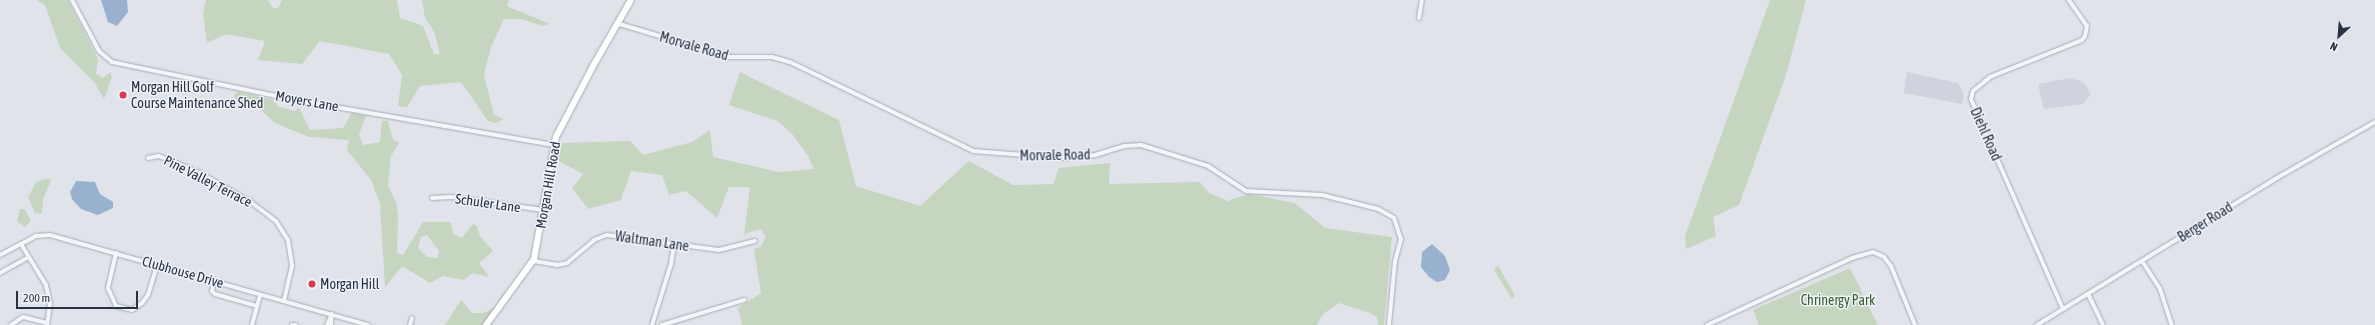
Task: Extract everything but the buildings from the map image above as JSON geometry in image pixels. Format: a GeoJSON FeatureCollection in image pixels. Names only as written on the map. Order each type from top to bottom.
{"type":"FeatureCollection","features":[{"type":"Feature","properties":{"kind":"main road","name":"Morgan Hill Road"},"geometry":{"type":"LineString","coordinates":[[486,325],[534,261],[553,145],[565,116],[616,23],[631,0]]}},
{"type":"Feature","properties":{"kind":"street","name":"Moyers Lane"},"geometry":{"type":"LineString","coordinates":[[72,0],[99,51],[112,62],[296,100],[553,145]]}},
{"type":"Feature","properties":{"kind":"street"},"geometry":{"type":"LineString","coordinates":[[1419,18],[1422,0]]}},
{"type":"Feature","properties":{"kind":"street","name":"Diehl Road"},"geometry":{"type":"LineString","coordinates":[[2063,309],[1971,99],[1973,91],[1990,77],[2082,40],[2085,36],[2087,26],[2069,0]]}},
{"type":"Feature","properties":{"kind":"street","name":"Morvale Road"},"geometry":{"type":"LineString","coordinates":[[616,23],[730,57],[772,57],[790,62],[972,151],[1063,158],[1095,156],[1124,146],[1141,145],[1178,154],[1208,166],[1246,191],[1322,195],[1378,209],[1394,218],[1401,239],[1393,275],[1389,325]]}},
{"type":"Feature","properties":{"kind":"street","name":"Berger Road"},"geometry":{"type":"LineString","coordinates":[[2037,325],[2282,175],[2375,122]]}},
{"type":"Feature","properties":{"kind":"street","name":"Pine Valley Terrace"},"geometry":{"type":"LineString","coordinates":[[148,158],[156,155],[200,173],[252,203],[276,221],[288,240],[292,266],[284,301]]}},
{"type":"Feature","properties":{"kind":"street","name":"Schuler Lane"},"geometry":{"type":"LineString","coordinates":[[432,198],[451,197],[543,210]]}},
{"type":"Feature","properties":{"kind":"street","name":"Clubhouse Drive"},"geometry":{"type":"LineString","coordinates":[[0,255],[44,234],[157,264],[260,295],[370,325]]}},
{"type":"Feature","properties":{"kind":"street","name":"Waltman Lane"},"geometry":{"type":"LineString","coordinates":[[534,261],[557,265],[567,263],[594,240],[607,235],[722,250],[754,241]]}},
{"type":"Feature","properties":{"kind":"street"},"geometry":{"type":"LineString","coordinates":[[12,325],[23,317],[47,324],[48,295],[43,278],[21,244]]}},
{"type":"Feature","properties":{"kind":"street"},"geometry":{"type":"LineString","coordinates":[[652,325],[670,267],[674,244]]}},
{"type":"Feature","properties":{"kind":"street"},"geometry":{"type":"LineString","coordinates":[[1707,325],[1852,258],[1873,252],[1884,257],[1891,266],[1915,325]]}},
{"type":"Feature","properties":{"kind":"street"},"geometry":{"type":"LineString","coordinates":[[116,253],[108,288],[116,306],[132,310],[142,302],[148,295],[157,264]]}},
{"type":"Feature","properties":{"kind":"street"},"geometry":{"type":"LineString","coordinates":[[0,273],[30,257]]}},
{"type":"Feature","properties":{"kind":"street"},"geometry":{"type":"LineString","coordinates":[[2142,261],[2160,289],[2172,325]]}},
{"type":"Feature","properties":{"kind":"street"},"geometry":{"type":"LineString","coordinates":[[214,281],[212,291],[215,294],[257,306]]}},
{"type":"Feature","properties":{"kind":"street"},"geometry":{"type":"LineString","coordinates":[[2088,294],[2103,325]]}},
{"type":"Feature","properties":{"kind":"street"},"geometry":{"type":"LineString","coordinates":[[252,325],[260,295]]}},
{"type":"Feature","properties":{"kind":"street"},"geometry":{"type":"LineString","coordinates":[[662,325],[744,300]]}},
{"type":"Feature","properties":{"kind":"street"},"geometry":{"type":"LineString","coordinates":[[327,325],[332,314]]}},
{"type":"Feature","properties":{"kind":"street"},"geometry":{"type":"LineString","coordinates":[[331,325],[332,314]]}},
{"type":"Feature","properties":{"kind":"street"},"geometry":{"type":"LineString","coordinates":[[410,325],[412,318]]}},
{"type":"Feature","properties":{"kind":"shaded area"},"geometry":{"type":"Polygon","coordinates":[[[1907,72],[1958,83],[1964,94],[1962,104],[1904,93],[1907,72]]]}},
{"type":"Feature","properties":{"kind":"shaded area"},"geometry":{"type":"Polygon","coordinates":[[[2070,78],[2083,82],[2091,94],[2083,104],[2044,109],[2038,84],[2070,78]]]}},
{"type":"Feature","properties":{"kind":"green space"},"geometry":{"type":"Polygon","coordinates":[[[37,0],[68,0],[98,59],[96,74],[103,78],[110,72],[112,77],[104,99],[94,82],[60,48],[45,5],[37,0]]]}},
{"type":"Feature","properties":{"kind":"green space"},"geometry":{"type":"Polygon","coordinates":[[[206,0],[268,0],[273,8],[278,8],[282,0],[397,0],[400,18],[423,26],[434,54],[440,54],[434,31],[425,18],[422,0],[509,0],[507,6],[550,24],[542,26],[522,19],[504,19],[491,47],[484,75],[494,115],[504,119],[496,123],[488,121],[461,82],[420,86],[407,107],[398,106],[402,75],[389,54],[320,41],[302,64],[258,60],[265,41],[226,34],[207,43],[203,13],[206,0]]]}},
{"type":"Feature","properties":{"kind":"green space"},"geometry":{"type":"Polygon","coordinates":[[[1770,0],[1806,0],[1786,75],[1739,205],[1713,217],[1716,236],[1686,249],[1685,236],[1770,0]]]}},
{"type":"Feature","properties":{"kind":"green space"},"geometry":{"type":"Polygon","coordinates":[[[740,72],[839,120],[856,186],[920,206],[969,161],[1013,185],[1053,184],[1059,168],[1110,163],[1109,184],[1200,182],[1209,193],[1228,201],[1248,194],[1295,203],[1325,228],[1392,237],[1384,325],[1378,325],[1377,317],[1370,313],[1339,303],[1323,314],[1317,325],[742,325],[738,308],[761,293],[754,249],[760,247],[766,238],[761,229],[747,233],[744,236],[750,187],[729,187],[717,218],[686,191],[669,195],[662,175],[631,171],[621,200],[588,209],[572,188],[583,174],[557,160],[559,143],[630,141],[643,155],[692,142],[710,130],[713,157],[779,172],[814,169],[808,156],[793,135],[778,121],[729,105],[740,72]]]}},
{"type":"Feature","properties":{"kind":"green space"},"geometry":{"type":"Polygon","coordinates":[[[238,92],[273,100],[279,107],[295,111],[299,107],[310,130],[343,128],[352,113],[366,116],[359,134],[363,145],[380,142],[382,121],[388,121],[393,140],[399,143],[391,156],[388,186],[396,202],[398,215],[397,253],[403,255],[423,222],[451,222],[453,234],[462,238],[473,224],[477,226],[480,236],[493,251],[479,263],[489,277],[473,273],[464,280],[443,276],[430,283],[402,266],[385,287],[380,203],[371,180],[347,150],[349,140],[309,137],[275,123],[261,110],[238,103],[234,95],[238,92]],[[427,235],[421,237],[418,248],[427,257],[438,258],[439,251],[427,235]]]}},
{"type":"Feature","properties":{"kind":"green space"},"geometry":{"type":"Polygon","coordinates":[[[49,178],[51,181],[43,199],[42,214],[35,213],[28,197],[36,182],[49,178]]]}},
{"type":"Feature","properties":{"kind":"green space"},"geometry":{"type":"Polygon","coordinates":[[[20,209],[25,209],[31,221],[25,227],[17,221],[20,209]]]}},
{"type":"Feature","properties":{"kind":"green space"},"geometry":{"type":"Polygon","coordinates":[[[1498,265],[1515,296],[1512,299],[1494,270],[1498,265]]]}},
{"type":"Feature","properties":{"kind":"green space","name":"Chrinergy Park"},"geometry":{"type":"Polygon","coordinates":[[[1850,268],[1878,325],[1759,325],[1753,310],[1850,268]]]}},
{"type":"Feature","properties":{"kind":"green space"},"geometry":{"type":"Polygon","coordinates":[[[503,293],[506,295],[482,325],[445,325],[461,300],[472,313],[484,313],[495,307],[503,293]]]}},
{"type":"Feature","properties":{"kind":"water"},"geometry":{"type":"Polygon","coordinates":[[[101,0],[127,0],[128,12],[117,26],[108,22],[101,0]]]}},
{"type":"Feature","properties":{"kind":"water"},"geometry":{"type":"Polygon","coordinates":[[[76,181],[95,182],[100,194],[113,202],[113,208],[98,215],[81,209],[72,199],[70,192],[76,181]]]}},
{"type":"Feature","properties":{"kind":"water"},"geometry":{"type":"Polygon","coordinates":[[[1432,244],[1445,256],[1450,270],[1445,280],[1437,282],[1429,277],[1421,267],[1422,252],[1432,244]]]}},
{"type":"Feature","properties":{"kind":"place","name":"Morgan Hill Golf Course Maintenance Shed"},"geometry":{"type":"Point","coordinates":[123,95]}},
{"type":"Feature","properties":{"kind":"place","name":"Morgan Hill"},"geometry":{"type":"Point","coordinates":[312,284]}}]}
